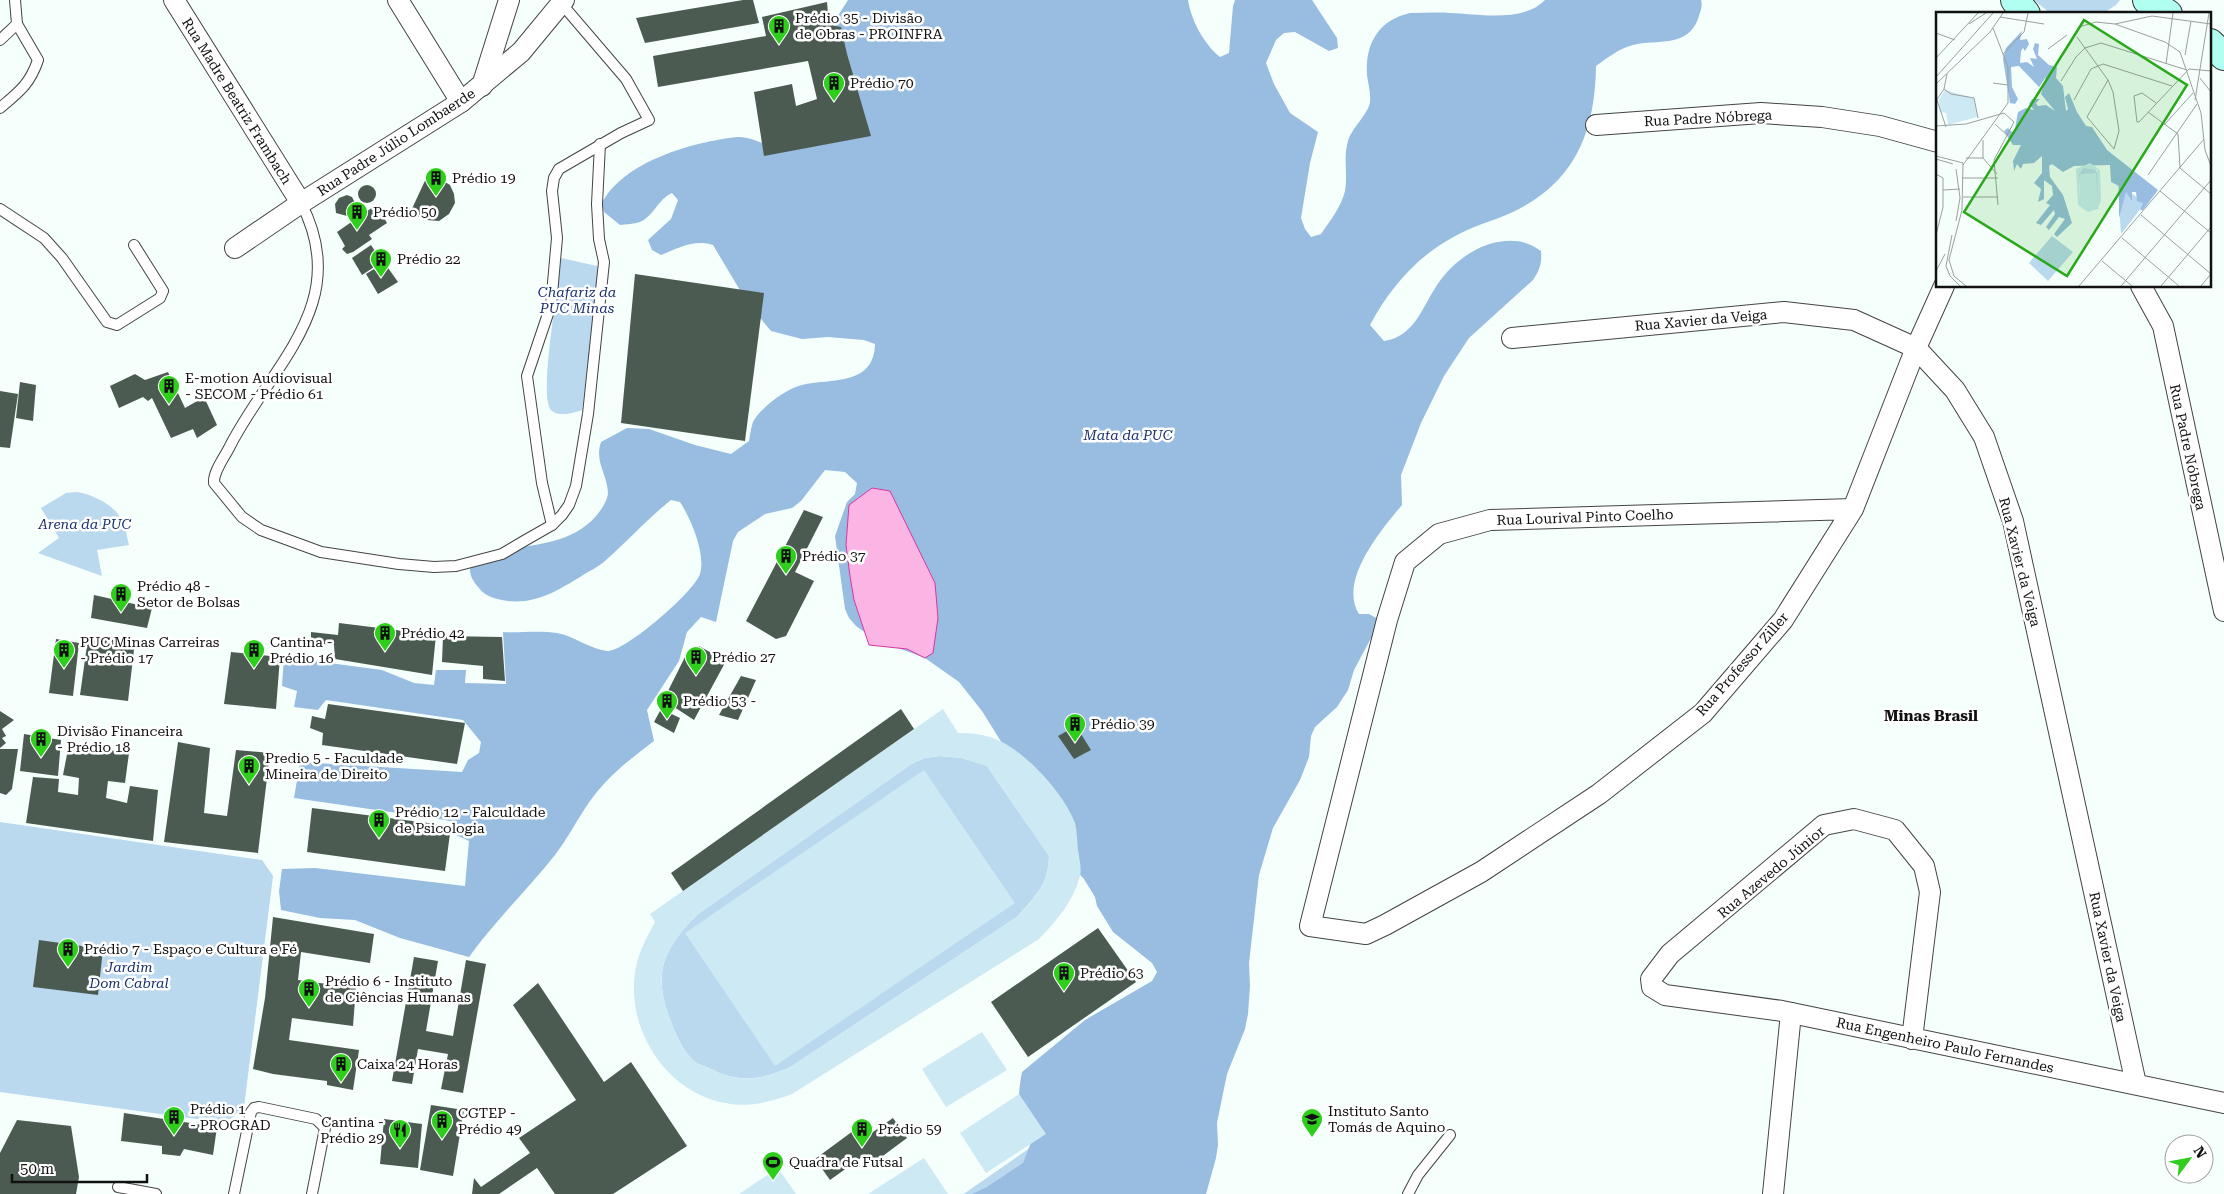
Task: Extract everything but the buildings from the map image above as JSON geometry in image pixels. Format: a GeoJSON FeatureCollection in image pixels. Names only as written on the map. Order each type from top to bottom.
{"type":"FeatureCollection","features":[{"type":"Feature","properties":{"kind":"street","name":"Rua Madre Beatriz Frambach"},"geometry":{"type":"LineString","coordinates":[[174,0],[301,203]]}},
{"type":"Feature","properties":{"kind":"street"},"geometry":{"type":"LineString","coordinates":[[398,0],[461,102]]}},
{"type":"Feature","properties":{"kind":"street"},"geometry":{"type":"LineString","coordinates":[[482,86],[509,0]]}},
{"type":"Feature","properties":{"kind":"street"},"geometry":{"type":"LineString","coordinates":[[2015,0],[2024,12]]}},
{"type":"Feature","properties":{"kind":"street"},"geometry":{"type":"LineString","coordinates":[[2131,12],[2140,0]]}},
{"type":"Feature","properties":{"kind":"street"},"geometry":{"type":"LineString","coordinates":[[2147,0],[2165,12]]}},
{"type":"Feature","properties":{"kind":"street","name":"Rua Padre Júlio Lombaerde"},"geometry":{"type":"LineString","coordinates":[[235,248],[301,203],[461,102],[521,52],[563,1]]}},
{"type":"Feature","properties":{"kind":"street"},"geometry":{"type":"LineString","coordinates":[[2212,45],[2224,56]]}},
{"type":"Feature","properties":{"kind":"street","name":"Rua Padre Nóbrega"},"geometry":{"type":"LineString","coordinates":[[1596,124],[1762,113],[1832,118],[1880,126],[1936,141]]}},
{"type":"Feature","properties":{"kind":"street","name":"Rua Professor Ziller"},"geometry":{"type":"LineString","coordinates":[[1310,926],[1366,934],[1481,872],[1599,794],[1703,713],[1783,620],[1853,509],[1916,348],[1943,288]]}},
{"type":"Feature","properties":{"kind":"street","name":"Rua Padre Nóbrega"},"geometry":{"type":"LineString","coordinates":[[2142,288],[2163,326],[2224,611]]}},
{"type":"Feature","properties":{"kind":"street","name":"Rua Xavier da Veiga"},"geometry":{"type":"LineString","coordinates":[[1512,338],[1784,312],[1854,320],[1916,348],[1956,390],[1984,437],[2013,521],[2136,1084]]}},
{"type":"Feature","properties":{"kind":"street","name":"Rua Lourival Pinto Coelho"},"geometry":{"type":"LineString","coordinates":[[1310,926],[1384,629],[1405,562],[1438,534],[1490,520],[1853,509]]}},
{"type":"Feature","properties":{"kind":"street","name":"Rua Azevedo Júnior"},"geometry":{"type":"LineString","coordinates":[[1665,995],[1652,987],[1651,979],[1670,954],[1824,825],[1854,819],[1895,830],[1924,866],[1930,892],[1912,1039]]}},
{"type":"Feature","properties":{"kind":"street","name":"Rua Engenheiro Paulo Fernandes"},"geometry":{"type":"LineString","coordinates":[[1665,995],[1791,1013],[2224,1103]]}},
{"type":"Feature","properties":{"kind":"street"},"geometry":{"type":"LineString","coordinates":[[1773,1194],[1791,1013]]}},
{"type":"Feature","properties":{"kind":"lane"},"geometry":{"type":"LineString","coordinates":[[0,108],[25,86],[33,75],[38,60],[17,24],[16,0]]}},
{"type":"Feature","properties":{"kind":"lane"},"geometry":{"type":"LineString","coordinates":[[552,525],[542,483],[527,376],[551,305],[557,238],[552,191],[554,178],[559,169],[600,144],[649,120],[626,79],[563,1]]}},
{"type":"Feature","properties":{"kind":"lane"},"geometry":{"type":"LineString","coordinates":[[0,40],[17,24]]}},
{"type":"Feature","properties":{"kind":"lane"},"geometry":{"type":"LineString","coordinates":[[301,203],[308,217],[316,251],[316,291],[311,311],[290,352],[233,439],[214,479],[216,487],[242,517],[261,530],[321,552],[399,564],[434,567],[456,566],[502,554],[552,525],[569,505],[576,486],[588,414],[604,262],[599,240],[597,204],[600,144]]}},
{"type":"Feature","properties":{"kind":"lane"},"geometry":{"type":"LineString","coordinates":[[0,209],[44,238],[62,258],[107,322],[117,325],[160,298],[163,291],[134,245]]}},
{"type":"Feature","properties":{"kind":"lane"},"geometry":{"type":"LineString","coordinates":[[234,1194],[251,1112],[254,1108],[259,1107],[316,1119],[325,1128],[312,1194]]}},
{"type":"Feature","properties":{"kind":"lane"},"geometry":{"type":"LineString","coordinates":[[1408,1194],[1418,1175],[1450,1135]]}},
{"type":"Feature","properties":{"kind":"lane"},"geometry":{"type":"LineString","coordinates":[[118,1187],[156,1194]]}},
{"type":"Feature","properties":{"kind":"green space","name":"Mata da PUC"},"geometry":{"type":"Polygon","coordinates":[[[848,0],[1188,0],[1192,16],[1199,31],[1214,52],[1220,57],[1229,53],[1235,0],[1312,0],[1337,38],[1338,48],[1329,51],[1295,32],[1284,33],[1276,40],[1266,63],[1274,84],[1290,113],[1318,132],[1310,163],[1301,218],[1305,229],[1311,237],[1321,234],[1341,203],[1346,185],[1348,141],[1367,111],[1370,102],[1367,75],[1369,53],[1376,35],[1390,21],[1410,13],[1513,14],[1525,12],[1545,0],[1701,0],[1698,19],[1687,34],[1670,41],[1628,46],[1596,66],[1595,89],[1587,130],[1569,166],[1556,182],[1519,209],[1466,230],[1431,251],[1407,272],[1397,284],[1370,325],[1384,341],[1403,334],[1422,312],[1437,285],[1449,270],[1472,252],[1489,244],[1515,241],[1531,245],[1541,251],[1540,266],[1533,280],[1469,338],[1444,376],[1421,423],[1401,475],[1402,505],[1383,528],[1365,556],[1358,572],[1354,587],[1354,601],[1359,614],[1369,614],[1378,619],[1376,629],[1354,670],[1348,690],[1337,707],[1315,727],[1311,736],[1309,757],[1300,780],[1273,828],[1259,875],[1249,963],[1248,1014],[1245,1029],[1227,1074],[1217,1123],[1218,1145],[1216,1158],[1206,1194],[972,1194],[987,1187],[1023,1163],[1032,1140],[1020,1108],[1019,1092],[1022,1072],[1085,1020],[1152,981],[1157,972],[1152,963],[1113,932],[1097,906],[1095,897],[1084,879],[1070,864],[1040,804],[982,711],[959,682],[925,658],[874,639],[856,626],[849,618],[845,609],[835,536],[847,502],[855,494],[857,483],[845,472],[825,470],[801,501],[792,508],[765,514],[738,532],[733,541],[716,622],[701,617],[687,632],[679,661],[647,710],[654,741],[620,768],[597,792],[555,855],[469,957],[400,938],[355,920],[320,918],[281,910],[279,891],[282,869],[315,868],[465,886],[469,841],[456,835],[457,823],[294,798],[300,762],[462,772],[468,760],[479,753],[481,742],[463,720],[326,700],[318,710],[294,707],[297,691],[282,686],[284,657],[382,670],[414,683],[434,685],[436,670],[466,670],[465,683],[506,684],[503,632],[557,633],[601,650],[616,649],[658,620],[686,593],[700,574],[701,557],[699,547],[693,527],[680,502],[671,500],[600,565],[562,588],[534,599],[524,601],[502,600],[484,593],[471,577],[470,566],[473,557],[490,552],[558,540],[588,524],[601,509],[608,494],[599,456],[601,442],[627,428],[649,429],[695,445],[731,454],[749,441],[756,417],[782,394],[802,385],[848,378],[859,374],[867,368],[873,358],[875,344],[864,340],[828,337],[802,339],[771,331],[747,302],[713,245],[706,243],[693,244],[661,255],[652,250],[648,240],[671,219],[678,200],[672,193],[663,199],[649,216],[633,224],[620,225],[604,212],[602,203],[612,188],[626,176],[661,156],[681,149],[737,137],[776,146],[831,139],[822,41],[848,0]]]}},
{"type":"Feature","properties":{"kind":"green space"},"geometry":{"type":"Polygon","coordinates":[[[2034,0],[2120,0],[2105,12],[2049,12],[2034,0]]]}},
{"type":"Feature","properties":{"kind":"green space","name":"Chafariz da PUC Minas"},"geometry":{"type":"Polygon","coordinates":[[[561,258],[597,266],[599,278],[582,410],[563,414],[552,411],[548,402],[547,385],[550,339],[561,258]]]}},
{"type":"Feature","properties":{"kind":"green space","name":"Arena da PUC"},"geometry":{"type":"Polygon","coordinates":[[[77,492],[97,498],[109,506],[119,516],[125,527],[129,545],[97,550],[102,576],[38,553],[59,538],[41,508],[66,493],[77,492]]]}},
{"type":"Feature","properties":{"kind":"green space"},"geometry":{"type":"Polygon","coordinates":[[[939,756],[962,758],[987,766],[1049,856],[1046,875],[1040,890],[1017,917],[792,1066],[760,1077],[741,1078],[720,1073],[695,1062],[683,1048],[677,1036],[667,1012],[662,990],[665,960],[679,935],[698,914],[913,763],[925,758],[939,756]]]}},
{"type":"Feature","properties":{"kind":"green space","name":"Jardim Dom Cabral"},"geometry":{"type":"Polygon","coordinates":[[[0,822],[262,860],[273,876],[244,1107],[230,1119],[218,1122],[0,1092],[0,822]]]}},
{"type":"Feature","properties":{"kind":"green space"},"geometry":{"type":"Polygon","coordinates":[[[1037,1143],[1004,1194],[963,1194],[965,1193],[1037,1143]]]}},
{"type":"Feature","properties":{"kind":"shaded area"},"geometry":{"type":"Polygon","coordinates":[[[872,488],[890,491],[935,583],[938,618],[933,653],[925,658],[907,649],[869,645],[854,600],[846,545],[849,505],[872,488]]]}},
{"type":"Feature","properties":{"kind":"shaded area"},"geometry":{"type":"Polygon","coordinates":[[[943,709],[958,733],[986,736],[1006,744],[1018,752],[1053,787],[1070,812],[1076,826],[1080,876],[1064,910],[1039,939],[792,1094],[767,1102],[742,1105],[725,1103],[703,1096],[684,1086],[667,1071],[654,1053],[643,1033],[636,1012],[634,990],[639,955],[655,922],[650,914],[943,709]],[[939,756],[925,758],[913,763],[698,914],[683,930],[671,947],[665,960],[662,990],[667,1012],[677,1036],[683,1048],[695,1062],[720,1073],[741,1078],[760,1077],[792,1066],[1017,917],[1030,903],[1043,883],[1049,856],[987,766],[962,758],[939,756]]]}},
{"type":"Feature","properties":{"kind":"shaded area"},"geometry":{"type":"Polygon","coordinates":[[[924,770],[1015,903],[775,1066],[685,933],[924,770]]]}},
{"type":"Feature","properties":{"kind":"shaded area"},"geometry":{"type":"Polygon","coordinates":[[[982,1032],[1007,1070],[946,1107],[922,1069],[982,1032]]]}},
{"type":"Feature","properties":{"kind":"shaded area"},"geometry":{"type":"Polygon","coordinates":[[[1019,1094],[1046,1134],[986,1173],[960,1133],[1019,1094]]]}},
{"type":"Feature","properties":{"kind":"shaded area"},"geometry":{"type":"Polygon","coordinates":[[[924,1158],[948,1194],[868,1194],[924,1158]]]}},
{"type":"Feature","properties":{"kind":"shaded area","name":"Quadra de Futsal"},"geometry":{"type":"Polygon","coordinates":[[[778,1168],[796,1194],[739,1194],[778,1168]]]}},
{"type":"Feature","properties":{"kind":"place","name":"Prédio 35 - Divisão de Obras - PROINFRA"},"geometry":{"type":"Point","coordinates":[779,45]}},
{"type":"Feature","properties":{"kind":"place","name":"Prédio 70"},"geometry":{"type":"Point","coordinates":[834,102]}},
{"type":"Feature","properties":{"kind":"place","name":"Prédio 19"},"geometry":{"type":"Point","coordinates":[436,197]}},
{"type":"Feature","properties":{"kind":"place","name":"Prédio 50"},"geometry":{"type":"Point","coordinates":[357,231]}},
{"type":"Feature","properties":{"kind":"place","name":"Prédio 22"},"geometry":{"type":"Point","coordinates":[381,278]}},
{"type":"Feature","properties":{"kind":"place","name":"E-motion Audiovisual - SECOM - Prédio 61"},"geometry":{"type":"Point","coordinates":[169,405]}},
{"type":"Feature","properties":{"kind":"place","name":"Prédio 37"},"geometry":{"type":"Point","coordinates":[786,575]}},
{"type":"Feature","properties":{"kind":"place","name":"Prédio 48 - Setor de Bolsas"},"geometry":{"type":"Point","coordinates":[121,613]}},
{"type":"Feature","properties":{"kind":"place","name":"Prédio 42"},"geometry":{"type":"Point","coordinates":[385,652]}},
{"type":"Feature","properties":{"kind":"place","name":"PUC Minas Carreiras - Prédio 17"},"geometry":{"type":"Point","coordinates":[64,669]}},
{"type":"Feature","properties":{"kind":"place","name":"Cantina - Prédio 16"},"geometry":{"type":"Point","coordinates":[254,669]}},
{"type":"Feature","properties":{"kind":"place","name":"Prédio 27"},"geometry":{"type":"Point","coordinates":[696,676]}},
{"type":"Feature","properties":{"kind":"place","name":"Prédio 53 -"},"geometry":{"type":"Point","coordinates":[667,720]}},
{"type":"Feature","properties":{"kind":"place","name":"Prédio 39"},"geometry":{"type":"Point","coordinates":[1075,743]}},
{"type":"Feature","properties":{"kind":"place","name":"Divisão Financeira - Prédio 18"},"geometry":{"type":"Point","coordinates":[41,758]}},
{"type":"Feature","properties":{"kind":"place","name":"Predio 5 - Faculdade Mineira de Direito"},"geometry":{"type":"Point","coordinates":[249,785]}},
{"type":"Feature","properties":{"kind":"place","name":"Prédio 12 - Falculdade de Psicologia"},"geometry":{"type":"Point","coordinates":[379,839]}},
{"type":"Feature","properties":{"kind":"place","name":"Prédio 7 - Espaço e Cultura e Fé"},"geometry":{"type":"Point","coordinates":[68,968]}},
{"type":"Feature","properties":{"kind":"place","name":"Prédio 63"},"geometry":{"type":"Point","coordinates":[1064,992]}},
{"type":"Feature","properties":{"kind":"place","name":"Prédio 6 - Instituto de Ciências Humanas"},"geometry":{"type":"Point","coordinates":[309,1008]}},
{"type":"Feature","properties":{"kind":"place","name":"Caixa 24 Horas"},"geometry":{"type":"Point","coordinates":[341,1083]}},
{"type":"Feature","properties":{"kind":"place","name":"Prédio 1 - PROGRAD"},"geometry":{"type":"Point","coordinates":[174,1136]}},
{"type":"Feature","properties":{"kind":"place","name":"Instituto Santo Tomás de Aquino"},"geometry":{"type":"Point","coordinates":[1312,1138]}},
{"type":"Feature","properties":{"kind":"place","name":"CGTEP - Prédio 49"},"geometry":{"type":"Point","coordinates":[442,1140]}},
{"type":"Feature","properties":{"kind":"place","name":"Prédio 59"},"geometry":{"type":"Point","coordinates":[862,1148]}},
{"type":"Feature","properties":{"kind":"place","name":"Cantina - Prédio 29"},"geometry":{"type":"Point","coordinates":[400,1149]}},
{"type":"Feature","properties":{"kind":"place","name":"Quadra de Futsal"},"geometry":{"type":"Point","coordinates":[773,1181]}},
{"type":"Feature","properties":{"kind":"district","name":"Minas Brasil"},"geometry":{"type":"Point","coordinates":[1931,716]}}]}
